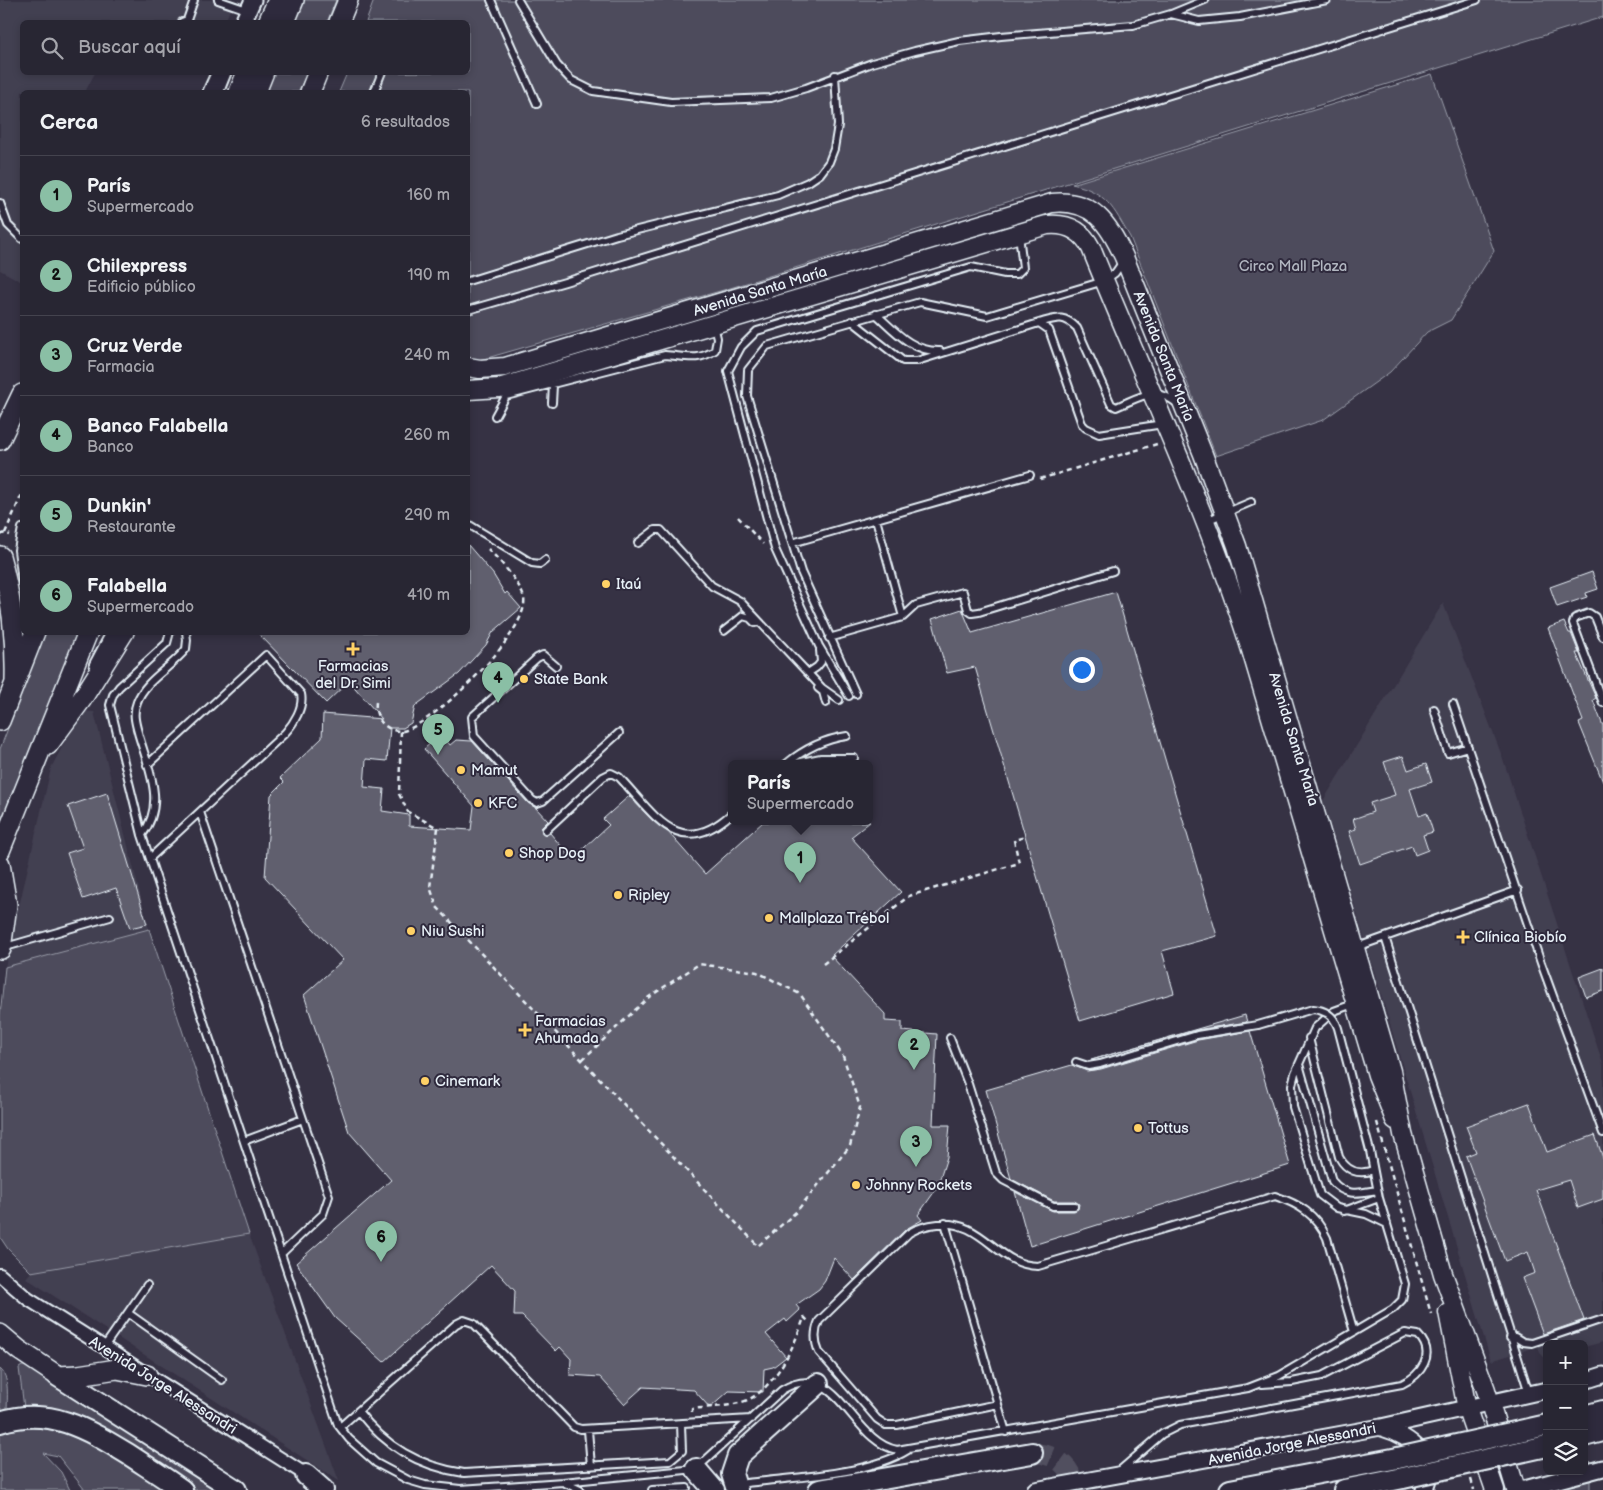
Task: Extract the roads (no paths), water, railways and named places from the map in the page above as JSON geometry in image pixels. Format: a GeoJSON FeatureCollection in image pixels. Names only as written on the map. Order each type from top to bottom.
{"type":"FeatureCollection","features":[{"type":"Feature","properties":{"kind":"highway"},"geometry":{"type":"LineString","coordinates":[[58,1376],[236,1490]]}},
{"type":"Feature","properties":{"kind":"highway"},"geometry":{"type":"LineString","coordinates":[[742,1487],[732,1474],[738,1456],[818,1384]]}},
{"type":"Feature","properties":{"kind":"highway"},"geometry":{"type":"LineString","coordinates":[[1588,1415],[1603,1411]]}},
{"type":"Feature","properties":{"kind":"highway"},"geometry":{"type":"LineString","coordinates":[[0,1422],[35,1416],[50,1416],[70,1422],[99,1436],[182,1490]]}},
{"type":"Feature","properties":{"kind":"highway"},"geometry":{"type":"LineString","coordinates":[[1230,1490],[1398,1458],[1543,1426]]}},
{"type":"Feature","properties":{"kind":"highway"},"geometry":{"type":"LineString","coordinates":[[1588,1435],[1603,1431]]}},
{"type":"Feature","properties":{"kind":"highway"},"geometry":{"type":"LineString","coordinates":[[1344,1490],[1543,1447]]}},
{"type":"Feature","properties":{"kind":"highway"},"geometry":{"type":"LineString","coordinates":[[820,1490],[1032,1452]]}},
{"type":"Feature","properties":{"kind":"highway"},"geometry":{"type":"LineString","coordinates":[[696,1469],[714,1490]]}},
{"type":"Feature","properties":{"kind":"highway"},"geometry":{"type":"LineString","coordinates":[[306,1475],[322,1490]]}},
{"type":"Feature","properties":{"kind":"main road"},"geometry":{"type":"LineString","coordinates":[[269,20],[278,0]]}},
{"type":"Feature","properties":{"kind":"main road"},"geometry":{"type":"LineString","coordinates":[[286,20],[294,0]]}},
{"type":"Feature","properties":{"kind":"main road"},"geometry":{"type":"LineString","coordinates":[[340,20],[348,0]]}},
{"type":"Feature","properties":{"kind":"main road"},"geometry":{"type":"LineString","coordinates":[[240,90],[246,75]]}},
{"type":"Feature","properties":{"kind":"main road"},"geometry":{"type":"LineString","coordinates":[[257,90],[263,75]]}},
{"type":"Feature","properties":{"kind":"main road"},"geometry":{"type":"LineString","coordinates":[[311,90],[318,75]]}},
{"type":"Feature","properties":{"kind":"main road"},"geometry":{"type":"LineString","coordinates":[[315,90],[318,75]]}},
{"type":"Feature","properties":{"kind":"main road","name":"Avenida Santa María"},"geometry":{"type":"LineString","coordinates":[[470,367],[480,369],[505,367],[1052,203],[1079,205],[1096,214],[1111,230],[1124,257],[1226,513],[1356,947],[1391,1071],[1403,1134],[1442,1274],[1490,1404],[1516,1490]]}},
{"type":"Feature","properties":{"kind":"main road","name":"Avenida Santa María"},"geometry":{"type":"LineString","coordinates":[[470,390],[499,388],[1019,233],[1056,224],[1078,231],[1088,242],[1205,522],[1251,650],[1381,1089],[1403,1134]]}},
{"type":"Feature","properties":{"kind":"main road"},"geometry":{"type":"LineString","coordinates":[[0,440],[20,398]]}},
{"type":"Feature","properties":{"kind":"main road"},"geometry":{"type":"LineString","coordinates":[[0,556],[10,582],[14,624],[15,681]]}},
{"type":"Feature","properties":{"kind":"main road"},"geometry":{"type":"LineString","coordinates":[[0,851],[87,635]]}},
{"type":"Feature","properties":{"kind":"main road"},"geometry":{"type":"LineString","coordinates":[[36,760],[68,720],[122,635]]}},
{"type":"Feature","properties":{"kind":"main road"},"geometry":{"type":"LineString","coordinates":[[0,721],[29,637]]}},
{"type":"Feature","properties":{"kind":"main road"},"geometry":{"type":"LineString","coordinates":[[0,864],[7,905],[1,952]]}},
{"type":"Feature","properties":{"kind":"main road","name":"Avenida Santa María"},"geometry":{"type":"LineString","coordinates":[[1442,1274],[1466,1409],[1495,1490]]}},
{"type":"Feature","properties":{"kind":"main road"},"geometry":{"type":"LineString","coordinates":[[0,1334],[58,1376],[117,1369],[147,1375]]}},
{"type":"Feature","properties":{"kind":"street"},"geometry":{"type":"LineString","coordinates":[[212,90],[219,75]]}},
{"type":"Feature","properties":{"kind":"street"},"geometry":{"type":"LineString","coordinates":[[0,422],[20,397]]}},
{"type":"Feature","properties":{"kind":"street","name":"Avenida Jorge Alessandri"},"geometry":{"type":"LineString","coordinates":[[0,1275],[28,1300],[330,1490]]}},
{"type":"Feature","properties":{"kind":"street"},"geometry":{"type":"LineString","coordinates":[[1588,1380],[1602,1376]]}},
{"type":"Feature","properties":{"kind":"street","name":"Avenida Jorge Alessandri"},"geometry":{"type":"LineString","coordinates":[[1035,1490],[1381,1427],[1543,1391]]}},
{"type":"Feature","properties":{"kind":"street"},"geometry":{"type":"LineString","coordinates":[[1381,1427],[1402,1435],[1424,1453],[1429,1473],[1424,1490]]}},
{"type":"Feature","properties":{"kind":"street"},"geometry":{"type":"LineString","coordinates":[[1521,1490],[1592,1470]]}},
{"type":"Feature","properties":{"kind":"lane"},"geometry":{"type":"LineString","coordinates":[[187,20],[194,0]]}},
{"type":"Feature","properties":{"kind":"lane"},"geometry":{"type":"LineString","coordinates":[[218,0],[248,14]]}},
{"type":"Feature","properties":{"kind":"lane"},"geometry":{"type":"LineString","coordinates":[[491,0],[537,104]]}},
{"type":"Feature","properties":{"kind":"lane"},"geometry":{"type":"LineString","coordinates":[[518,0],[557,66],[571,80],[593,92],[671,102],[771,98],[806,88],[872,62],[959,41],[1133,25],[1171,14],[1205,0]]}},
{"type":"Feature","properties":{"kind":"lane"},"geometry":{"type":"LineString","coordinates":[[1171,14],[1200,21],[1240,17],[1327,0]]}},
{"type":"Feature","properties":{"kind":"lane"},"geometry":{"type":"LineString","coordinates":[[470,309],[565,282],[1476,0]]}},
{"type":"Feature","properties":{"kind":"lane"},"geometry":{"type":"LineString","coordinates":[[221,90],[227,75]]}},
{"type":"Feature","properties":{"kind":"lane"},"geometry":{"type":"LineString","coordinates":[[375,90],[381,75]]}},
{"type":"Feature","properties":{"kind":"lane"},"geometry":{"type":"LineString","coordinates":[[470,280],[617,235],[778,196],[808,182],[820,174],[829,162],[834,149],[838,125],[835,76]]}},
{"type":"Feature","properties":{"kind":"lane"},"geometry":{"type":"LineString","coordinates":[[0,203],[8,225],[20,237]]}},
{"type":"Feature","properties":{"kind":"lane"},"geometry":{"type":"LineString","coordinates":[[1019,233],[1023,268],[1017,274],[1005,274],[972,267],[757,332],[741,347],[728,371],[775,549],[819,646],[852,695],[801,572],[747,396],[748,370],[767,346],[920,302],[987,316],[1104,281],[1115,273],[1124,257]]}},
{"type":"Feature","properties":{"kind":"lane"},"geometry":{"type":"LineString","coordinates":[[876,314],[906,341],[921,350],[938,351],[951,349]]}},
{"type":"Feature","properties":{"kind":"lane"},"geometry":{"type":"LineString","coordinates":[[852,321],[903,361],[917,361],[1039,323],[1058,318],[1068,319],[1077,328],[1111,404],[1116,407],[1150,393],[1165,396],[1186,411]]}},
{"type":"Feature","properties":{"kind":"lane"},"geometry":{"type":"LineString","coordinates":[[1039,323],[1049,330],[1082,424],[1086,428],[1099,434],[1163,424]]}},
{"type":"Feature","properties":{"kind":"lane"},"geometry":{"type":"LineString","coordinates":[[495,416],[506,396],[665,355],[692,359],[706,357],[715,350],[717,338],[714,324]]}},
{"type":"Feature","properties":{"kind":"lane"},"geometry":{"type":"LineString","coordinates":[[552,403],[553,385]]}},
{"type":"Feature","properties":{"kind":"lane"},"geometry":{"type":"LineString","coordinates":[[792,543],[1030,475]]}},
{"type":"Feature","properties":{"kind":"lane"},"geometry":{"type":"LineString","coordinates":[[1205,522],[1251,502]]}},
{"type":"Feature","properties":{"kind":"lane"},"geometry":{"type":"LineString","coordinates":[[876,519],[903,617]]}},
{"type":"Feature","properties":{"kind":"lane"},"geometry":{"type":"LineString","coordinates":[[470,525],[532,563],[540,564],[545,560]]}},
{"type":"Feature","properties":{"kind":"lane"},"geometry":{"type":"LineString","coordinates":[[638,543],[655,530],[660,530],[712,586],[740,602],[822,688],[839,700]]}},
{"type":"Feature","properties":{"kind":"lane"},"geometry":{"type":"LineString","coordinates":[[10,582],[20,539]]}},
{"type":"Feature","properties":{"kind":"lane"},"geometry":{"type":"LineString","coordinates":[[829,638],[903,617],[916,605],[963,592],[968,610],[972,613],[1113,572]]}},
{"type":"Feature","properties":{"kind":"lane"},"geometry":{"type":"LineString","coordinates":[[1603,638],[1595,617],[1589,613],[1575,618],[1573,623],[1603,703]]}},
{"type":"Feature","properties":{"kind":"lane"},"geometry":{"type":"LineString","coordinates":[[724,631],[743,616],[750,618],[822,692],[826,703]]}},
{"type":"Feature","properties":{"kind":"lane"},"geometry":{"type":"LineString","coordinates":[[36,760],[83,684],[108,635]]}},
{"type":"Feature","properties":{"kind":"lane"},"geometry":{"type":"LineString","coordinates":[[169,635],[167,642],[115,691],[110,705],[142,835],[340,1427],[362,1452],[392,1473],[425,1485],[460,1489],[564,1482],[696,1469],[789,1386],[804,1382],[818,1384],[834,1394],[877,1442],[889,1448],[912,1448],[1224,1394],[1259,1384],[1279,1376],[1398,1306],[1404,1295],[1405,1284],[1379,1198],[1370,1151],[1338,1028],[1332,1016],[1327,1012],[1313,1009],[1258,1025],[1198,1036],[1100,1064],[1088,1066],[1076,1062]]}},
{"type":"Feature","properties":{"kind":"lane"},"geometry":{"type":"LineString","coordinates":[[142,835],[148,826],[155,807],[156,796],[135,722],[136,704],[143,692],[186,649],[188,640],[187,635]]}},
{"type":"Feature","properties":{"kind":"lane"},"geometry":{"type":"LineString","coordinates":[[808,673],[821,662],[819,646]]}},
{"type":"Feature","properties":{"kind":"lane"},"geometry":{"type":"LineString","coordinates":[[148,764],[266,655],[301,694],[301,702],[295,720],[285,733],[150,858]]}},
{"type":"Feature","properties":{"kind":"lane"},"geometry":{"type":"LineString","coordinates":[[556,666],[548,656],[543,655],[537,658],[472,717],[474,736],[532,800],[537,803],[543,801],[619,733]]}},
{"type":"Feature","properties":{"kind":"lane"},"geometry":{"type":"LineString","coordinates":[[1453,704],[1518,890],[1541,963],[1603,1133]]}},
{"type":"Feature","properties":{"kind":"lane"},"geometry":{"type":"LineString","coordinates":[[1434,710],[1448,753],[1468,747]]}},
{"type":"Feature","properties":{"kind":"lane"},"geometry":{"type":"LineString","coordinates":[[791,760],[818,744],[847,736]]}},
{"type":"Feature","properties":{"kind":"lane"},"geometry":{"type":"LineString","coordinates":[[811,760],[821,758],[854,758]]}},
{"type":"Feature","properties":{"kind":"lane"},"geometry":{"type":"LineString","coordinates":[[546,830],[603,777],[611,773],[619,777],[665,824],[676,832],[688,835],[699,834],[719,825],[728,817]]}},
{"type":"Feature","properties":{"kind":"lane"},"geometry":{"type":"LineString","coordinates":[[200,812],[329,1196],[323,1214],[281,1254]]}},
{"type":"Feature","properties":{"kind":"lane"},"geometry":{"type":"LineString","coordinates":[[1356,947],[1518,890]]}},
{"type":"Feature","properties":{"kind":"lane"},"geometry":{"type":"LineString","coordinates":[[1,952],[110,917]]}},
{"type":"Feature","properties":{"kind":"lane"},"geometry":{"type":"LineString","coordinates":[[1385,937],[1529,1394]]}},
{"type":"Feature","properties":{"kind":"lane"},"geometry":{"type":"LineString","coordinates":[[1355,1003],[1327,1015],[1314,1028],[1299,1062],[1292,1085],[1293,1107],[1314,1181],[1325,1200],[1344,1211],[1366,1214],[1387,1224]]}},
{"type":"Feature","properties":{"kind":"lane"},"geometry":{"type":"LineString","coordinates":[[950,1038],[968,1084],[996,1173],[1002,1180],[1053,1206],[1074,1206]]}},
{"type":"Feature","properties":{"kind":"lane"},"geometry":{"type":"LineString","coordinates":[[1309,1038],[1339,1157],[1346,1167],[1352,1171],[1363,1173],[1373,1170]]}},
{"type":"Feature","properties":{"kind":"lane"},"geometry":{"type":"LineString","coordinates":[[1299,1062],[1332,1181],[1340,1189],[1352,1194],[1377,1190]]}},
{"type":"Feature","properties":{"kind":"lane"},"geometry":{"type":"LineString","coordinates":[[244,1141],[303,1119]]}},
{"type":"Feature","properties":{"kind":"lane"},"geometry":{"type":"LineString","coordinates":[[998,1404],[897,1425],[886,1425],[877,1419],[819,1352],[815,1341],[816,1327],[819,1320],[910,1233],[926,1225],[945,1223],[967,1227],[1014,1260],[1022,1264],[1038,1266],[1275,1196],[1306,1210],[1321,1226],[1327,1238],[1354,1332]]}},
{"type":"Feature","properties":{"kind":"lane"},"geometry":{"type":"LineString","coordinates":[[1344,1211],[1379,1198]]}},
{"type":"Feature","properties":{"kind":"lane"},"geometry":{"type":"LineString","coordinates":[[945,1223],[1006,1432]]}},
{"type":"Feature","properties":{"kind":"lane"},"geometry":{"type":"LineString","coordinates":[[104,1347],[147,1285]]}},
{"type":"Feature","properties":{"kind":"lane"},"geometry":{"type":"LineString","coordinates":[[128,1313],[222,1380]]}},
{"type":"Feature","properties":{"kind":"lane"},"geometry":{"type":"LineString","coordinates":[[1510,1338],[1515,1337],[1523,1342],[1532,1343],[1603,1319]]}},
{"type":"Feature","properties":{"kind":"lane"},"geometry":{"type":"LineString","coordinates":[[340,1427],[456,1324],[464,1320],[474,1323],[574,1427],[588,1430],[751,1419]]}},
{"type":"Feature","properties":{"kind":"lane"},"geometry":{"type":"LineString","coordinates":[[1111,1477],[1162,1434],[1180,1425],[1402,1384],[1420,1370],[1427,1359],[1427,1350],[1418,1335],[1405,1333],[1322,1376],[1292,1382],[1259,1384]]}},
{"type":"Feature","properties":{"kind":"lane"},"geometry":{"type":"LineString","coordinates":[[358,1411],[372,1430],[400,1452],[431,1466],[480,1474],[675,1459],[682,1451],[681,1424]]}},
{"type":"Feature","properties":{"kind":"lane"},"geometry":{"type":"LineString","coordinates":[[588,1430],[591,1466]]}},
{"type":"Feature","properties":{"kind":"lane"},"geometry":{"type":"LineString","coordinates":[[742,1487],[857,1468],[892,1459],[912,1448]]}},
{"type":"Feature","properties":{"kind":"lane"},"geometry":{"type":"LineString","coordinates":[[564,1482],[580,1490]]}},
{"type":"Feature","properties":{"kind":"lane"},"geometry":{"type":"LineString","coordinates":[[652,1490],[687,1488]]}},
{"type":"Feature","properties":{"kind":"tunnel"},"geometry":{"type":"LineString","coordinates":[[1032,1453],[1048,1455],[1061,1462],[1071,1474],[1074,1490]]}},
{"type":"Feature","properties":{"kind":"place","name":"Itaú"},"geometry":{"type":"Point","coordinates":[606,584]}},
{"type":"Feature","properties":{"kind":"place","name":"Farmacias del Dr. Simi"},"geometry":{"type":"Point","coordinates":[353,649]}},
{"type":"Feature","properties":{"kind":"place","name":"State Bank"},"geometry":{"type":"Point","coordinates":[524,679]}},
{"type":"Feature","properties":{"kind":"place","name":"Banco Falabella"},"geometry":{"type":"Point","coordinates":[498,703]}},
{"type":"Feature","properties":{"kind":"place","name":"Dunkin'"},"geometry":{"type":"Point","coordinates":[438,755]}},
{"type":"Feature","properties":{"kind":"place","name":"Mamut"},"geometry":{"type":"Point","coordinates":[461,770]}},
{"type":"Feature","properties":{"kind":"place","name":"KFC"},"geometry":{"type":"Point","coordinates":[478,803]}},
{"type":"Feature","properties":{"kind":"place","name":"Shop Dog"},"geometry":{"type":"Point","coordinates":[509,853]}},
{"type":"Feature","properties":{"kind":"place","name":"París"},"geometry":{"type":"Point","coordinates":[800,883]}},
{"type":"Feature","properties":{"kind":"place","name":"Ripley"},"geometry":{"type":"Point","coordinates":[618,895]}},
{"type":"Feature","properties":{"kind":"place","name":"Mallplaza Trébol"},"geometry":{"type":"Point","coordinates":[769,918]}},
{"type":"Feature","properties":{"kind":"place","name":"Niu Sushi"},"geometry":{"type":"Point","coordinates":[411,931]}},
{"type":"Feature","properties":{"kind":"place","name":"Clínica Biobío"},"geometry":{"type":"Point","coordinates":[1463,937]}},
{"type":"Feature","properties":{"kind":"place","name":"Farmacias Ahumada"},"geometry":{"type":"Point","coordinates":[525,1030]}},
{"type":"Feature","properties":{"kind":"place","name":"Chilexpress"},"geometry":{"type":"Point","coordinates":[914,1070]}},
{"type":"Feature","properties":{"kind":"place","name":"Cinemark"},"geometry":{"type":"Point","coordinates":[425,1081]}},
{"type":"Feature","properties":{"kind":"place","name":"Tottus"},"geometry":{"type":"Point","coordinates":[1138,1128]}},
{"type":"Feature","properties":{"kind":"place","name":"Cruz Verde"},"geometry":{"type":"Point","coordinates":[916,1167]}},
{"type":"Feature","properties":{"kind":"place","name":"Johnny Rockets"},"geometry":{"type":"Point","coordinates":[856,1185]}},
{"type":"Feature","properties":{"kind":"place","name":"Falabella"},"geometry":{"type":"Point","coordinates":[381,1262]}},
{"type":"Feature","properties":{"kind":"park label","name":"Circo Mall Plaza"},"geometry":{"type":"Point","coordinates":[1293,266]}}]}
